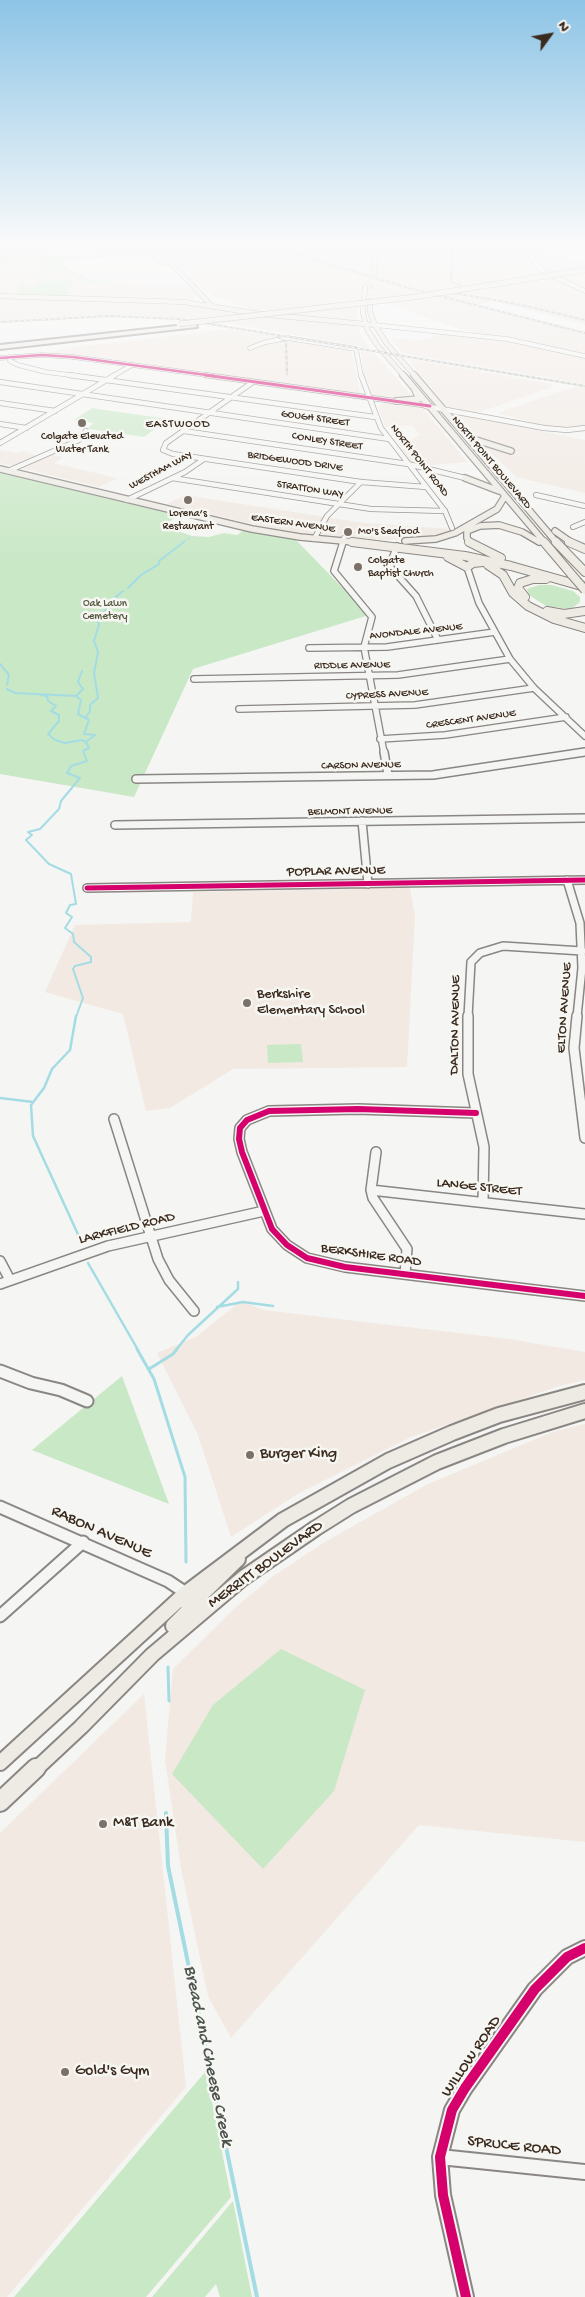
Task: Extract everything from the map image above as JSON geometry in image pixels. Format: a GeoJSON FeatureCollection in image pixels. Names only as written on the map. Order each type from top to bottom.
{"type":"FeatureCollection","features":[{"type":"Feature","properties":{"kind":"main road","name":"NORTH POINT BOULEVARD"},"geometry":{"type":"LineString","coordinates":[[381,350],[572,575],[583,585]]}},
{"type":"Feature","properties":{"kind":"main road","name":"NORTH POINT BOULEVARD"},"geometry":{"type":"LineString","coordinates":[[392,350],[487,458],[545,530],[585,572]]}},
{"type":"Feature","properties":{"kind":"main road"},"geometry":{"type":"LineString","coordinates":[[396,401],[419,399],[415,390]]}},
{"type":"Feature","properties":{"kind":"main road"},"geometry":{"type":"LineString","coordinates":[[468,437],[511,451],[489,451],[487,458]]}},
{"type":"Feature","properties":{"kind":"main road","name":"EASTERN AVENUE"},"geometry":{"type":"LineString","coordinates":[[0,467],[265,530],[465,556],[583,585]]}},
{"type":"Feature","properties":{"kind":"main road"},"geometry":{"type":"LineString","coordinates":[[465,478],[480,476],[485,472]]}},
{"type":"Feature","properties":{"kind":"main road"},"geometry":{"type":"LineString","coordinates":[[368,540],[418,541],[449,536],[497,510],[504,494],[488,485],[465,478]]}},
{"type":"Feature","properties":{"kind":"main road"},"geometry":{"type":"LineString","coordinates":[[517,495],[563,538],[585,549]]}},
{"type":"Feature","properties":{"kind":"main road"},"geometry":{"type":"LineString","coordinates":[[514,563],[488,554],[474,545],[467,538],[468,532],[476,527],[485,525],[511,527],[530,535],[556,556]]}},
{"type":"Feature","properties":{"kind":"main road"},"geometry":{"type":"LineString","coordinates":[[449,536],[452,528]]}},
{"type":"Feature","properties":{"kind":"main road","name":"EASTERN AVENUE"},"geometry":{"type":"LineString","coordinates":[[343,540],[368,540],[446,550],[514,563],[583,585]]}},
{"type":"Feature","properties":{"kind":"main road"},"geometry":{"type":"LineString","coordinates":[[420,549],[451,558],[466,568],[480,562],[491,562]]}},
{"type":"Feature","properties":{"kind":"main road"},"geometry":{"type":"LineString","coordinates":[[465,556],[499,572],[513,593],[528,606],[554,619],[585,628]]}},
{"type":"Feature","properties":{"kind":"main road"},"geometry":{"type":"LineString","coordinates":[[583,585],[537,578],[523,581],[518,588],[530,601],[546,610],[564,614],[585,611]]}},
{"type":"Feature","properties":{"kind":"main road","name":"MERRITT BOULEVARD"},"geometry":{"type":"LineString","coordinates":[[0,1763],[186,1593],[253,1540],[318,1499],[396,1458],[486,1420],[585,1392]]}},
{"type":"Feature","properties":{"kind":"main road","name":"MERRITT BOULEVARD"},"geometry":{"type":"LineString","coordinates":[[0,1802],[81,1727],[152,1655],[203,1610],[243,1578],[316,1528],[403,1478],[480,1444],[585,1411]]}},
{"type":"Feature","properties":{"kind":"main road"},"geometry":{"type":"LineString","coordinates":[[203,1610],[199,1602],[202,1594],[237,1560],[253,1540]]}},
{"type":"Feature","properties":{"kind":"main road"},"geometry":{"type":"LineString","coordinates":[[152,1655],[155,1643],[189,1610],[186,1593]]}},
{"type":"Feature","properties":{"kind":"street","name":"NORTH POINT ROAD"},"geometry":{"type":"LineString","coordinates":[[356,350],[358,369],[375,417],[408,464],[445,511],[452,528]]}},
{"type":"Feature","properties":{"kind":"street"},"geometry":{"type":"LineString","coordinates":[[558,350],[585,356]]}},
{"type":"Feature","properties":{"kind":"street"},"geometry":{"type":"LineString","coordinates":[[0,358],[56,356],[132,365],[430,406],[530,426],[585,428]]}},
{"type":"Feature","properties":{"kind":"street"},"geometry":{"type":"LineString","coordinates":[[9,357],[14,363],[26,367],[375,417]]}},
{"type":"Feature","properties":{"kind":"street"},"geometry":{"type":"LineString","coordinates":[[0,443],[132,365]]}},
{"type":"Feature","properties":{"kind":"street","name":"GOUGH STREET"},"geometry":{"type":"LineString","coordinates":[[0,382],[390,439]]}},
{"type":"Feature","properties":{"kind":"street"},"geometry":{"type":"LineString","coordinates":[[184,431],[253,382]]}},
{"type":"Feature","properties":{"kind":"street"},"geometry":{"type":"LineString","coordinates":[[0,403],[55,411]]}},
{"type":"Feature","properties":{"kind":"street"},"geometry":{"type":"LineString","coordinates":[[0,424],[26,428]]}},
{"type":"Feature","properties":{"kind":"street"},"geometry":{"type":"LineString","coordinates":[[576,429],[584,435]]}},
{"type":"Feature","properties":{"kind":"street"},"geometry":{"type":"LineString","coordinates":[[10,470],[76,441],[86,431]]}},
{"type":"Feature","properties":{"kind":"street","name":"BRIDGEWOOD DRIVE"},"geometry":{"type":"LineString","coordinates":[[184,431],[166,443],[163,450],[173,454],[361,482],[426,487]]}},
{"type":"Feature","properties":{"kind":"street","name":"CONLEY STREET"},"geometry":{"type":"LineString","coordinates":[[184,431],[408,464],[465,478]]}},
{"type":"Feature","properties":{"kind":"street","name":"WESTHAM WAY"},"geometry":{"type":"LineString","coordinates":[[130,498],[172,478],[204,459]]}},
{"type":"Feature","properties":{"kind":"street","name":"STRATTON WAY"},"geometry":{"type":"LineString","coordinates":[[172,478],[339,504],[391,510],[445,511]]}},
{"type":"Feature","properties":{"kind":"street"},"geometry":{"type":"LineString","coordinates":[[314,537],[321,524],[361,482]]}},
{"type":"Feature","properties":{"kind":"street"},"geometry":{"type":"LineString","coordinates":[[536,495],[585,506]]}},
{"type":"Feature","properties":{"kind":"street"},"geometry":{"type":"LineString","coordinates":[[573,527],[585,522]]}},
{"type":"Feature","properties":{"kind":"street"},"geometry":{"type":"LineString","coordinates":[[343,540],[334,571],[338,578],[371,614],[364,647],[388,775]]}},
{"type":"Feature","properties":{"kind":"street"},"geometry":{"type":"LineString","coordinates":[[397,546],[390,564],[391,568],[416,596],[438,640]]}},
{"type":"Feature","properties":{"kind":"street"},"geometry":{"type":"LineString","coordinates":[[466,568],[479,602],[510,659],[534,688],[585,736]]}},
{"type":"Feature","properties":{"kind":"street","name":"AVONDALE AVENUE"},"geometry":{"type":"LineString","coordinates":[[309,648],[396,646],[494,632]]}},
{"type":"Feature","properties":{"kind":"street","name":"RIDDLE AVENUE"},"geometry":{"type":"LineString","coordinates":[[194,678],[411,674],[510,659]]}},
{"type":"Feature","properties":{"kind":"street","name":"CYPRESS AVENUE"},"geometry":{"type":"LineString","coordinates":[[239,709],[425,704],[534,688]]}},
{"type":"Feature","properties":{"kind":"street","name":"CRESCENT AVENUE"},"geometry":{"type":"LineString","coordinates":[[380,738],[452,735],[566,717]]}},
{"type":"Feature","properties":{"kind":"street","name":"CARSON AVENUE"},"geometry":{"type":"LineString","coordinates":[[136,779],[456,773],[585,752]]}},
{"type":"Feature","properties":{"kind":"street","name":"BELMONT AVENUE"},"geometry":{"type":"LineString","coordinates":[[114,825],[585,818]]}},
{"type":"Feature","properties":{"kind":"street"},"geometry":{"type":"LineString","coordinates":[[362,822],[368,884]]}},
{"type":"Feature","properties":{"kind":"street","name":"ELTON AVENUE"},"geometry":{"type":"LineString","coordinates":[[568,880],[580,923],[582,951],[574,1048],[585,1138]]}},
{"type":"Feature","properties":{"kind":"street","name":"POPLAR AVENUE"},"geometry":{"type":"LineString","coordinates":[[87,888],[585,880]]}},
{"type":"Feature","properties":{"kind":"street","name":"DALTON AVENUE"},"geometry":{"type":"LineString","coordinates":[[483,1202],[484,1147],[469,1084],[468,992],[470,967],[474,957],[490,949],[509,946],[582,951]]}},
{"type":"Feature","properties":{"kind":"street","name":"BERKSHIRE ROAD"},"geometry":{"type":"LineString","coordinates":[[476,1113],[358,1109],[283,1109],[259,1114],[243,1124],[239,1139],[272,1229],[287,1246],[308,1258],[345,1267],[585,1296]]}},
{"type":"Feature","properties":{"kind":"street"},"geometry":{"type":"LineString","coordinates":[[114,1119],[149,1236],[169,1280],[194,1311]]}},
{"type":"Feature","properties":{"kind":"street"},"geometry":{"type":"LineString","coordinates":[[376,1152],[371,1190],[375,1203],[407,1249],[405,1274]]}},
{"type":"Feature","properties":{"kind":"street","name":"LANGE STREET"},"geometry":{"type":"LineString","coordinates":[[371,1190],[585,1214]]}},
{"type":"Feature","properties":{"kind":"street","name":"LARKFIELD ROAD"},"geometry":{"type":"LineString","coordinates":[[5,1282],[95,1250],[264,1211]]}},
{"type":"Feature","properties":{"kind":"street"},"geometry":{"type":"LineString","coordinates":[[0,1261],[5,1282]]}},
{"type":"Feature","properties":{"kind":"street"},"geometry":{"type":"LineString","coordinates":[[0,1371],[31,1383],[61,1390],[87,1401]]}},
{"type":"Feature","properties":{"kind":"street","name":"RABON AVENUE"},"geometry":{"type":"LineString","coordinates":[[0,1507],[168,1581],[186,1593]]}},
{"type":"Feature","properties":{"kind":"street"},"geometry":{"type":"LineString","coordinates":[[0,1616],[83,1542]]}},
{"type":"Feature","properties":{"kind":"street","name":"WILLOW ROAD"},"geometry":{"type":"LineString","coordinates":[[466,2297],[446,2216],[440,2156],[452,2110],[465,2088],[536,1989],[567,1957],[585,1948]]}},
{"type":"Feature","properties":{"kind":"street","name":"SPRUCE ROAD"},"geometry":{"type":"LineString","coordinates":[[440,2156],[585,2172]]}},
{"type":"Feature","properties":{"kind":"shaded area"},"geometry":{"type":"Polygon","coordinates":[[[59,350],[351,350],[361,395],[45,353],[59,350]]]}},
{"type":"Feature","properties":{"kind":"shaded area"},"geometry":{"type":"Polygon","coordinates":[[[400,350],[549,350],[585,358],[585,384],[402,353],[400,350]]]}},
{"type":"Feature","properties":{"kind":"shaded area"},"geometry":{"type":"Polygon","coordinates":[[[558,350],[585,350],[585,356],[558,350]]]}},
{"type":"Feature","properties":{"kind":"shaded area"},"geometry":{"type":"Polygon","coordinates":[[[361,351],[375,354],[414,398],[407,400],[370,394],[370,387],[363,373],[361,351]]]}},
{"type":"Feature","properties":{"kind":"shaded area"},"geometry":{"type":"Polygon","coordinates":[[[408,359],[552,384],[553,387],[477,413],[446,406],[408,359]]]}},
{"type":"Feature","properties":{"kind":"shaded area"},"geometry":{"type":"Polygon","coordinates":[[[585,385],[585,425],[546,426],[498,413],[552,394],[585,385]]]}},
{"type":"Feature","properties":{"kind":"shaded area"},"geometry":{"type":"Polygon","coordinates":[[[386,403],[424,409],[467,462],[421,466],[411,463],[398,443],[405,444],[420,435],[412,425],[385,427],[378,406],[386,403]]]}},
{"type":"Feature","properties":{"kind":"shaded area"},"geometry":{"type":"Polygon","coordinates":[[[456,414],[585,440],[585,493],[516,477],[478,441],[455,416],[456,414]]]}},
{"type":"Feature","properties":{"kind":"shaded area"},"geometry":{"type":"Polygon","coordinates":[[[0,450],[15,453],[23,451],[46,458],[53,455],[64,457],[54,463],[117,478],[99,487],[0,463],[0,450]]]}},
{"type":"Feature","properties":{"kind":"shaded area"},"geometry":{"type":"Polygon","coordinates":[[[185,495],[364,523],[450,529],[441,536],[417,540],[384,540],[304,533],[270,528],[167,504],[185,495]]]}},
{"type":"Feature","properties":{"kind":"shaded area","name":"Berkshire Elementary School"},"geometry":{"type":"Polygon","coordinates":[[[410,888],[415,916],[407,1067],[233,1069],[170,1108],[146,1111],[123,1014],[45,992],[75,925],[191,922],[193,892],[410,888]]]}},
{"type":"Feature","properties":{"kind":"shaded area"},"geometry":{"type":"Polygon","coordinates":[[[241,1301],[263,1310],[509,1339],[585,1352],[585,1380],[559,1386],[411,1437],[299,1493],[231,1537],[198,1435],[157,1353],[196,1337],[241,1301]]]}},
{"type":"Feature","properties":{"kind":"shaded area"},"geometry":{"type":"Polygon","coordinates":[[[585,1424],[585,1842],[419,1825],[231,2038],[208,1996],[181,1868],[165,1760],[173,1669],[235,1608],[272,1577],[323,1543],[428,1484],[555,1431],[585,1424]]]}},
{"type":"Feature","properties":{"kind":"shaded area"},"geometry":{"type":"Polygon","coordinates":[[[144,1694],[186,2087],[7,2297],[0,2297],[0,1833],[144,1694]]]}},
{"type":"Feature","properties":{"kind":"green space"},"geometry":{"type":"Polygon","coordinates":[[[92,408],[168,419],[144,437],[82,428],[88,428],[94,423],[74,420],[92,408]]]}},
{"type":"Feature","properties":{"kind":"green space","name":"Oak Lawn Cemetery"},"geometry":{"type":"Polygon","coordinates":[[[0,473],[179,515],[166,524],[172,529],[192,536],[209,537],[224,533],[237,535],[244,530],[295,539],[369,615],[193,669],[134,797],[0,774],[0,473]]]}},
{"type":"Feature","properties":{"kind":"green space"},"geometry":{"type":"Polygon","coordinates":[[[539,585],[552,585],[573,591],[580,597],[580,602],[571,609],[546,606],[529,595],[527,589],[539,585]]]}},
{"type":"Feature","properties":{"kind":"green space"},"geometry":{"type":"Polygon","coordinates":[[[301,1044],[303,1062],[268,1063],[267,1045],[301,1044]]]}},
{"type":"Feature","properties":{"kind":"green space"},"geometry":{"type":"Polygon","coordinates":[[[122,1376],[169,1504],[32,1450],[122,1376]]]}},
{"type":"Feature","properties":{"kind":"green space"},"geometry":{"type":"Polygon","coordinates":[[[281,1649],[365,1690],[334,1791],[263,1869],[172,1774],[213,1705],[281,1649]]]}},
{"type":"Feature","properties":{"kind":"green space"},"geometry":{"type":"Polygon","coordinates":[[[206,2071],[231,2197],[146,2297],[14,2297],[206,2071]]]}},
{"type":"Feature","properties":{"kind":"green space"},"geometry":{"type":"Polygon","coordinates":[[[233,2201],[252,2297],[220,2297],[216,2284],[205,2297],[152,2297],[233,2201]]]}},
{"type":"Feature","properties":{"kind":"waterway","name":"Bread and Cheese Creek"},"geometry":{"type":"LineString","coordinates":[[182,543],[190,537]]}},
{"type":"Feature","properties":{"kind":"waterway","name":"Bread and Cheese Creek"},"geometry":{"type":"LineString","coordinates":[[128,588],[141,575],[159,564],[159,561],[184,542]]}},
{"type":"Feature","properties":{"kind":"waterway","name":"Bread and Cheese Creek"},"geometry":{"type":"LineString","coordinates":[[85,718],[90,711],[90,705],[98,698],[94,673],[98,652],[94,641],[99,625],[98,621],[112,600],[123,591]]}},
{"type":"Feature","properties":{"kind":"waterway"},"geometry":{"type":"LineString","coordinates":[[0,664],[9,675],[7,685]]}},
{"type":"Feature","properties":{"kind":"waterway","name":"Bread and Cheese Creek"},"geometry":{"type":"LineString","coordinates":[[76,696],[83,689],[78,682],[82,671]]}},
{"type":"Feature","properties":{"kind":"waterway","name":"Bread and Cheese Creek"},"geometry":{"type":"LineString","coordinates":[[7,689],[15,693],[76,696]]}},
{"type":"Feature","properties":{"kind":"waterway","name":"Bread and Cheese Creek"},"geometry":{"type":"LineString","coordinates":[[41,695],[47,696],[48,701],[56,706],[51,711],[59,715],[59,721],[48,734],[55,740],[65,743],[82,740],[86,742]]}},
{"type":"Feature","properties":{"kind":"waterway","name":"Bread and Cheese Creek"},"geometry":{"type":"LineString","coordinates":[[76,696],[81,700],[78,714],[85,718]]}},
{"type":"Feature","properties":{"kind":"waterway","name":"Bread and Cheese Creek"},"geometry":{"type":"LineString","coordinates":[[85,718],[89,720],[84,734],[95,735],[86,742]]}},
{"type":"Feature","properties":{"kind":"waterway","name":"Bread and Cheese Creek"},"geometry":{"type":"LineString","coordinates":[[76,1017],[83,998],[73,969],[75,966],[91,962],[91,957],[74,942],[73,934],[65,928],[72,917],[66,913],[70,905],[76,904],[71,874],[49,864],[26,840],[32,835],[28,832],[40,829],[59,809],[61,801],[80,778],[67,773],[71,766],[87,761],[83,751],[89,748],[86,742]]}},
{"type":"Feature","properties":{"kind":"waterway","name":"Bread and Cheese Creek"},"geometry":{"type":"LineString","coordinates":[[76,1016],[70,1050],[52,1069],[44,1088],[31,1105],[33,1136],[81,1241]]}},
{"type":"Feature","properties":{"kind":"waterway","name":"Bread and Cheese Creek"},"geometry":{"type":"LineString","coordinates":[[0,1098],[33,1102]]}},
{"type":"Feature","properties":{"kind":"waterway","name":"Bread and Cheese Creek"},"geometry":{"type":"LineString","coordinates":[[88,1263],[138,1350]]}},
{"type":"Feature","properties":{"kind":"waterway"},"geometry":{"type":"LineString","coordinates":[[219,1307],[238,1289],[238,1282]]}},
{"type":"Feature","properties":{"kind":"waterway"},"geometry":{"type":"LineString","coordinates":[[219,1307],[243,1302],[273,1306]]}},
{"type":"Feature","properties":{"kind":"waterway"},"geometry":{"type":"LineString","coordinates":[[176,1350],[188,1335],[219,1307]]}},
{"type":"Feature","properties":{"kind":"waterway","name":"Bread and Cheese Creek"},"geometry":{"type":"LineString","coordinates":[[137,1349],[154,1379],[185,1477],[186,1562]]}},
{"type":"Feature","properties":{"kind":"waterway"},"geometry":{"type":"LineString","coordinates":[[149,1369],[173,1354],[177,1349]]}},
{"type":"Feature","properties":{"kind":"waterway","name":"Bread and Cheese Creek"},"geometry":{"type":"LineString","coordinates":[[168,1667],[169,1701]]}},
{"type":"Feature","properties":{"kind":"waterway","name":"Bread and Cheese Creek"},"geometry":{"type":"LineString","coordinates":[[166,1813],[168,1866],[257,2297]]}},
{"type":"Feature","properties":{"kind":"railway"},"geometry":{"type":"LineString","coordinates":[[286,350],[287,374]]}},
{"type":"Feature","properties":{"kind":"railway"},"geometry":{"type":"LineString","coordinates":[[369,350],[585,386]]}},
{"type":"Feature","properties":{"kind":"cycle path"},"geometry":{"type":"LineString","coordinates":[[0,358],[42,355],[73,357],[430,406]]}},
{"type":"Feature","properties":{"kind":"cycle path"},"geometry":{"type":"LineString","coordinates":[[87,888],[585,880]]}},
{"type":"Feature","properties":{"kind":"cycle path"},"geometry":{"type":"LineString","coordinates":[[476,1113],[358,1109],[269,1111],[247,1120],[240,1128],[239,1139],[242,1152],[272,1229],[287,1245],[307,1258],[345,1267],[585,1296]]}},
{"type":"Feature","properties":{"kind":"cycle path"},"geometry":{"type":"LineString","coordinates":[[466,2297],[443,2195],[440,2157],[452,2110],[465,2088],[535,1989],[567,1957],[585,1948]]}},
{"type":"Feature","properties":{"kind":"place","name":"Colgate Elevated Water Tank"},"geometry":{"type":"Point","coordinates":[82,423]}},
{"type":"Feature","properties":{"kind":"place","name":"Lorena’s Restaurant"},"geometry":{"type":"Point","coordinates":[188,500]}},
{"type":"Feature","properties":{"kind":"place","name":"Mo's Seafood"},"geometry":{"type":"Point","coordinates":[348,532]}},
{"type":"Feature","properties":{"kind":"place","name":"Colgate Baptist Church"},"geometry":{"type":"Point","coordinates":[358,567]}},
{"type":"Feature","properties":{"kind":"place","name":"Berkshire Elementary School"},"geometry":{"type":"Point","coordinates":[247,1003]}},
{"type":"Feature","properties":{"kind":"place","name":"Burger King"},"geometry":{"type":"Point","coordinates":[250,1455]}},
{"type":"Feature","properties":{"kind":"place","name":"M&T Bank"},"geometry":{"type":"Point","coordinates":[103,1824]}},
{"type":"Feature","properties":{"kind":"place","name":"Gold's Gym"},"geometry":{"type":"Point","coordinates":[65,2072]}},
{"type":"Feature","properties":{"kind":"district","name":"EASTWOOD"},"geometry":{"type":"Point","coordinates":[178,425]}}]}
